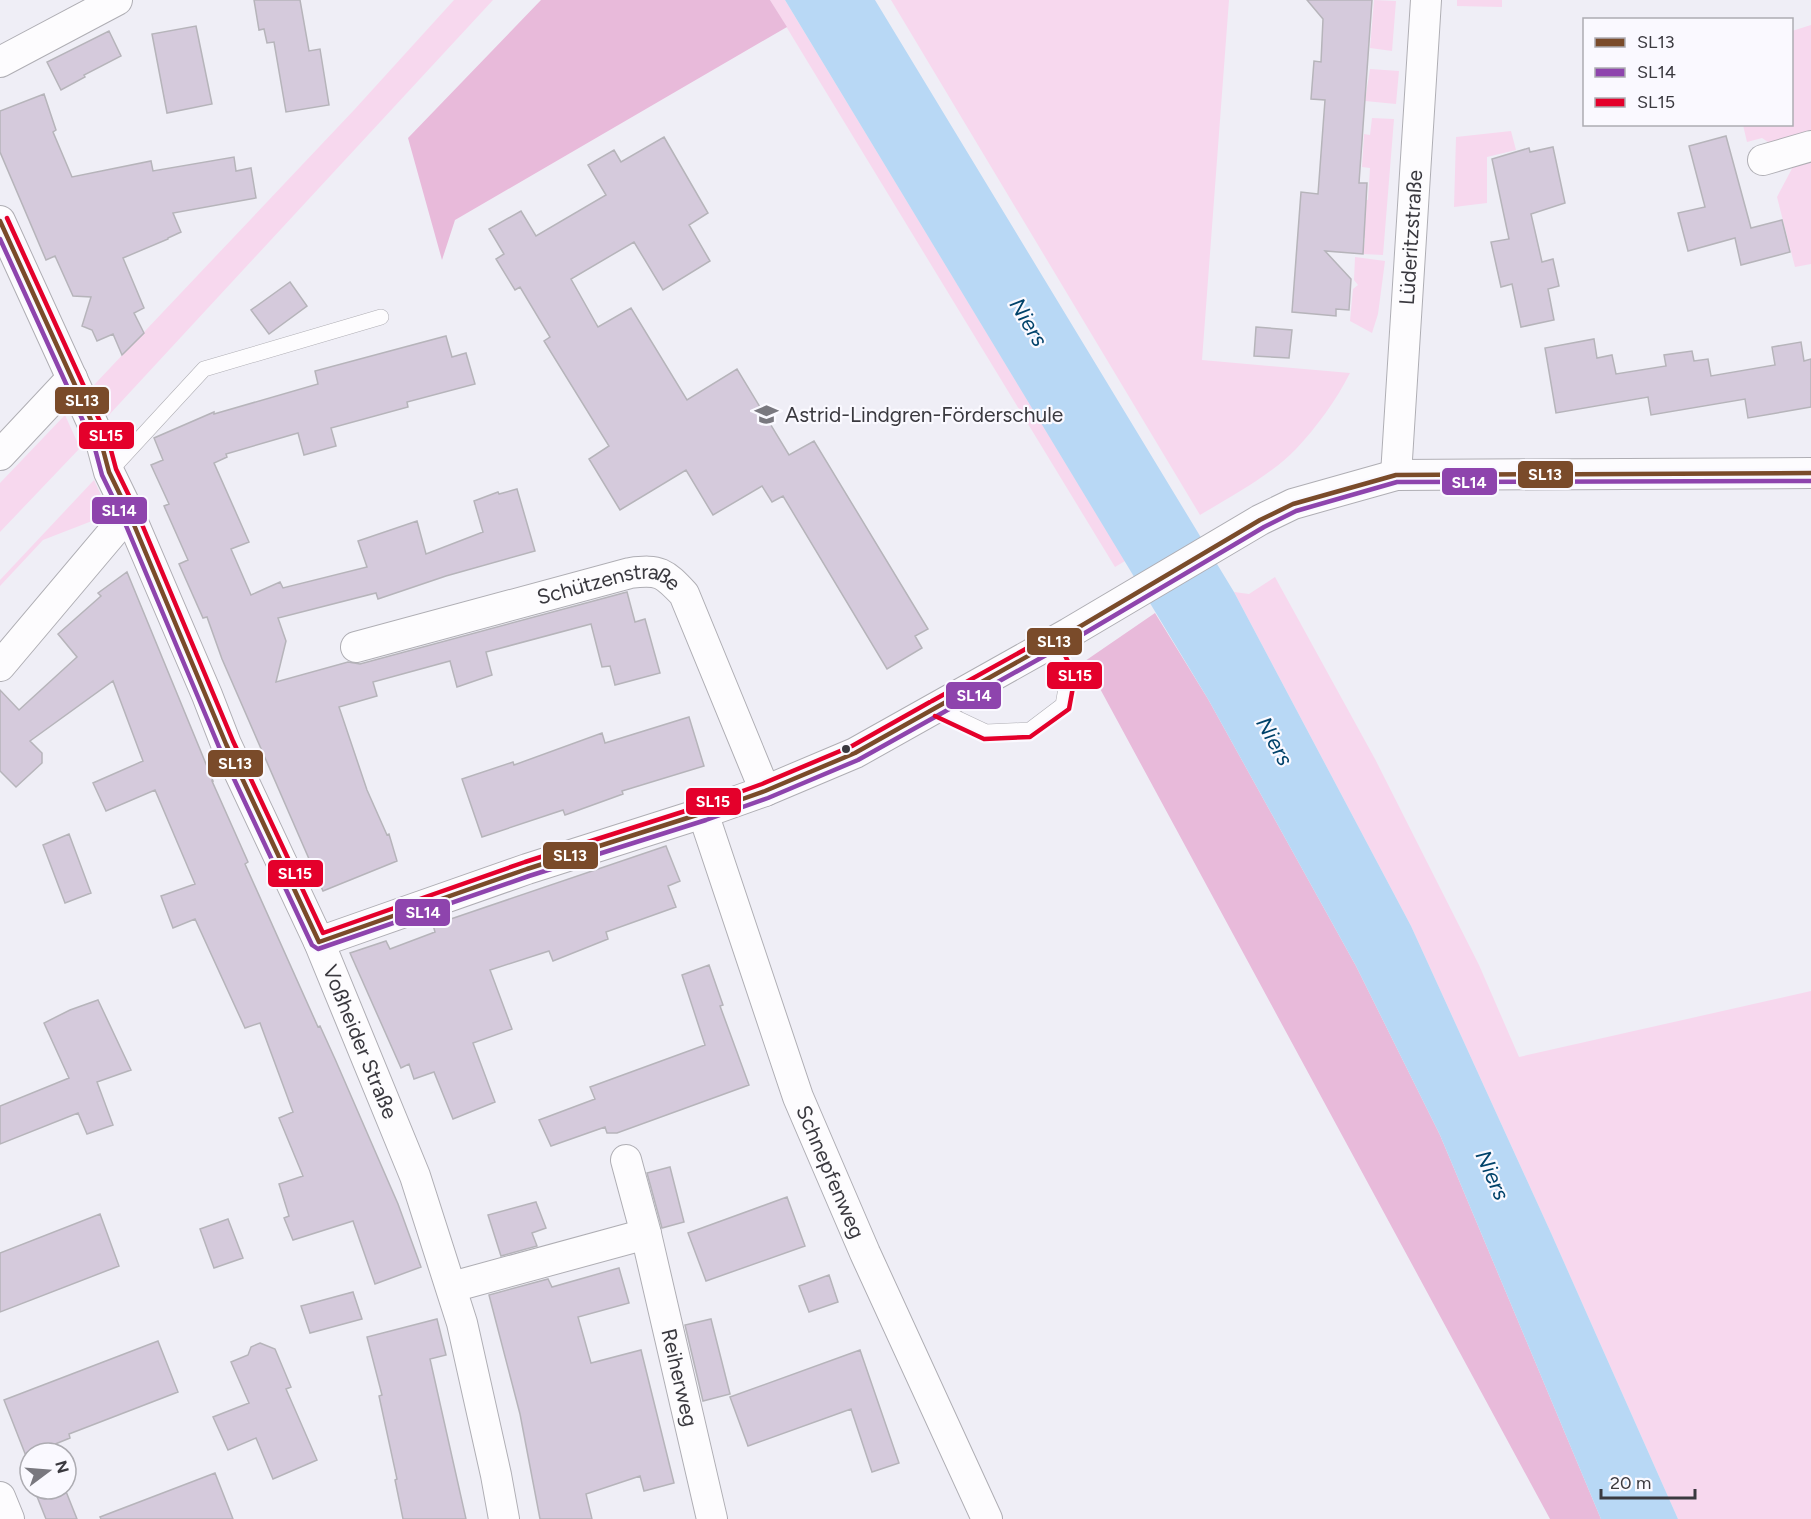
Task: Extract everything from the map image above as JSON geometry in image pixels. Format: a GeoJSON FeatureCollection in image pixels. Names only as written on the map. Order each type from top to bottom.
{"type":"FeatureCollection","features":[{"type":"Feature","properties":{"kind":"street"},"geometry":{"type":"LineString","coordinates":[[0,62],[117,0]]}},
{"type":"Feature","properties":{"kind":"street","name":"Lüderitzstraße"},"geometry":{"type":"LineString","coordinates":[[1396,475],[1426,0]]}},
{"type":"Feature","properties":{"kind":"street"},"geometry":{"type":"LineString","coordinates":[[1763,160],[1811,146]]}},
{"type":"Feature","properties":{"kind":"street","name":"Voßheider Straße"},"geometry":{"type":"LineString","coordinates":[[0,221],[101,442],[110,472],[226,744],[319,942],[415,1176],[462,1323],[504,1519]]}},
{"type":"Feature","properties":{"kind":"street"},"geometry":{"type":"LineString","coordinates":[[0,455],[72,378]]}},
{"type":"Feature","properties":{"kind":"street"},"geometry":{"type":"LineString","coordinates":[[319,942],[527,868],[703,813],[765,791],[855,753],[1080,627],[1223,541],[1293,504],[1396,475],[1811,473]]}},
{"type":"Feature","properties":{"kind":"street"},"geometry":{"type":"LineString","coordinates":[[0,666],[129,513]]}},
{"type":"Feature","properties":{"kind":"street","name":"Schützenstraße"},"geometry":{"type":"LineString","coordinates":[[356,647],[630,573],[650,570],[666,576],[684,594],[765,791]]}},
{"type":"Feature","properties":{"kind":"street","name":"Schnepfenweg"},"geometry":{"type":"LineString","coordinates":[[703,813],[798,1097],[865,1253],[987,1519]]}},
{"type":"Feature","properties":{"kind":"street","name":"Reiherweg"},"geometry":{"type":"LineString","coordinates":[[626,1160],[646,1234],[712,1519]]}},
{"type":"Feature","properties":{"kind":"street"},"geometry":{"type":"LineString","coordinates":[[452,1287],[646,1234]]}},
{"type":"Feature","properties":{"kind":"street"},"geometry":{"type":"LineString","coordinates":[[0,1497],[9,1519]]}},
{"type":"Feature","properties":{"kind":"lane"},"geometry":{"type":"LineString","coordinates":[[110,472],[204,369],[381,317]]}},
{"type":"Feature","properties":{"kind":"lane"},"geometry":{"type":"LineString","coordinates":[[935,708],[986,732],[1030,730],[1064,705],[1068,677],[1050,643]]}},
{"type":"Feature","properties":{"kind":"shaded area"},"geometry":{"type":"Polygon","coordinates":[[[454,0],[493,0],[108,416],[93,386],[354,110],[454,0]]]}},
{"type":"Feature","properties":{"kind":"shaded area"},"geometry":{"type":"Polygon","coordinates":[[[541,0],[770,0],[787,27],[455,220],[442,260],[408,138],[541,0]]]}},
{"type":"Feature","properties":{"kind":"shaded area"},"geometry":{"type":"Polygon","coordinates":[[[770,0],[785,0],[1125,561],[1115,567],[770,0]]]}},
{"type":"Feature","properties":{"kind":"shaded area"},"geometry":{"type":"Polygon","coordinates":[[[891,0],[1229,0],[1202,360],[1350,373],[1318,423],[1286,459],[1250,485],[1200,515],[891,0]]]}},
{"type":"Feature","properties":{"kind":"shaded area"},"geometry":{"type":"Polygon","coordinates":[[[1374,0],[1396,1],[1392,51],[1370,48],[1374,0]]]}},
{"type":"Feature","properties":{"kind":"shaded area"},"geometry":{"type":"Polygon","coordinates":[[[1457,0],[1502,0],[1502,7],[1457,6],[1457,0]]]}},
{"type":"Feature","properties":{"kind":"shaded area"},"geometry":{"type":"Polygon","coordinates":[[[1811,25],[1811,136],[1774,146],[1762,138],[1747,142],[1743,126],[1793,126],[1793,31],[1811,25]]]}},
{"type":"Feature","properties":{"kind":"shaded area"},"geometry":{"type":"Polygon","coordinates":[[[1370,69],[1399,71],[1396,104],[1365,101],[1370,69]]]}},
{"type":"Feature","properties":{"kind":"shaded area"},"geometry":{"type":"Polygon","coordinates":[[[1372,118],[1394,119],[1383,255],[1363,254],[1365,238],[1355,237],[1358,199],[1368,200],[1370,168],[1362,167],[1364,134],[1370,135],[1372,118]]]}},
{"type":"Feature","properties":{"kind":"shaded area"},"geometry":{"type":"Polygon","coordinates":[[[1511,131],[1516,150],[1487,157],[1487,203],[1454,207],[1456,137],[1511,131]]]}},
{"type":"Feature","properties":{"kind":"shaded area"},"geometry":{"type":"Polygon","coordinates":[[[1811,158],[1811,264],[1795,267],[1777,197],[1796,161],[1811,158]]]}},
{"type":"Feature","properties":{"kind":"shaded area"},"geometry":{"type":"Polygon","coordinates":[[[1355,257],[1385,261],[1378,314],[1372,333],[1350,321],[1353,289],[1358,285],[1354,280],[1355,257]]]}},
{"type":"Feature","properties":{"kind":"shaded area"},"geometry":{"type":"Polygon","coordinates":[[[65,415],[80,448],[0,532],[0,483],[65,415]]]}},
{"type":"Feature","properties":{"kind":"shaded area"},"geometry":{"type":"Polygon","coordinates":[[[94,480],[110,514],[43,540],[0,586],[0,580],[94,480]]]}},
{"type":"Feature","properties":{"kind":"shaded area"},"geometry":{"type":"Polygon","coordinates":[[[1275,577],[1375,759],[1479,965],[1519,1057],[1811,991],[1811,1519],[1678,1519],[1411,926],[1234,592],[1249,594],[1275,577]]]}},
{"type":"Feature","properties":{"kind":"shaded area"},"geometry":{"type":"Polygon","coordinates":[[[1155,613],[1208,699],[1356,966],[1440,1135],[1601,1519],[1550,1519],[1085,661],[1155,613]]]}},
{"type":"Feature","properties":{"kind":"water","name":"Niers"},"geometry":{"type":"Polygon","coordinates":[[[785,0],[875,0],[1234,592],[1411,926],[1678,1519],[1601,1519],[1440,1135],[1356,966],[1208,699],[785,0]]]}},
{"type":"Feature","properties":{"kind":"building"},"geometry":{"type":"Polygon","coordinates":[[[254,0],[300,0],[309,51],[320,49],[329,105],[286,112],[274,42],[267,43],[264,29],[259,30],[254,0]]]}},
{"type":"Feature","properties":{"kind":"building"},"geometry":{"type":"Polygon","coordinates":[[[1307,0],[1372,0],[1359,183],[1367,183],[1363,254],[1325,251],[1351,279],[1349,310],[1336,309],[1336,316],[1292,312],[1301,192],[1318,194],[1325,100],[1311,99],[1314,61],[1321,62],[1323,19],[1307,0]]]}},
{"type":"Feature","properties":{"kind":"building"},"geometry":{"type":"Polygon","coordinates":[[[196,26],[212,104],[167,113],[152,34],[196,26]]]}},
{"type":"Feature","properties":{"kind":"building"},"geometry":{"type":"Polygon","coordinates":[[[109,31],[121,56],[61,90],[47,62],[109,31]]]}},
{"type":"Feature","properties":{"kind":"building"},"geometry":{"type":"Polygon","coordinates":[[[44,94],[56,130],[53,132],[72,177],[151,161],[153,171],[234,157],[236,171],[251,168],[256,198],[173,213],[181,232],[123,258],[144,308],[134,313],[144,333],[122,355],[113,334],[97,341],[92,330],[82,326],[91,297],[73,296],[55,256],[46,260],[0,152],[0,111],[44,94]]]}},
{"type":"Feature","properties":{"kind":"building"},"geometry":{"type":"Polygon","coordinates":[[[1726,136],[1751,228],[1782,220],[1790,252],[1741,265],[1735,238],[1688,251],[1678,213],[1705,207],[1689,146],[1726,136]]]}},
{"type":"Feature","properties":{"kind":"building"},"geometry":{"type":"Polygon","coordinates":[[[664,137],[708,213],[689,225],[710,261],[663,290],[634,242],[571,279],[598,327],[631,308],[687,400],[737,369],[789,455],[814,441],[928,629],[915,636],[922,648],[887,669],[783,496],[772,502],[762,486],[713,515],[686,470],[620,510],[589,459],[609,446],[544,341],[550,337],[520,287],[515,290],[496,259],[504,254],[489,229],[521,211],[536,236],[606,195],[588,165],[614,150],[621,162],[664,137]]]}},
{"type":"Feature","properties":{"kind":"building"},"geometry":{"type":"Polygon","coordinates":[[[1553,147],[1565,203],[1531,214],[1542,262],[1553,259],[1559,286],[1548,289],[1554,320],[1521,327],[1512,284],[1501,287],[1491,242],[1509,239],[1492,159],[1529,148],[1530,152],[1553,147]]]}},
{"type":"Feature","properties":{"kind":"building"},"geometry":{"type":"Polygon","coordinates":[[[290,282],[307,306],[269,334],[251,310],[290,282]]]}},
{"type":"Feature","properties":{"kind":"building"},"geometry":{"type":"Polygon","coordinates":[[[1256,327],[1292,330],[1289,358],[1254,356],[1256,327]]]}},
{"type":"Feature","properties":{"kind":"building"},"geometry":{"type":"Polygon","coordinates":[[[446,336],[452,357],[466,353],[475,384],[407,402],[408,407],[331,428],[336,446],[304,455],[298,433],[226,454],[227,457],[214,463],[249,542],[231,549],[251,595],[280,582],[283,588],[367,567],[358,541],[417,521],[426,554],[483,532],[474,501],[498,492],[499,494],[517,489],[535,551],[446,576],[378,599],[376,593],[278,618],[286,641],[276,682],[348,662],[360,664],[627,592],[635,622],[645,619],[660,673],[615,685],[610,666],[602,667],[591,624],[486,652],[492,675],[457,687],[450,661],[373,682],[377,696],[339,707],[367,790],[387,835],[389,834],[397,861],[323,891],[222,659],[207,617],[203,618],[179,564],[188,560],[164,506],[169,504],[151,465],[163,460],[154,438],[214,412],[214,414],[318,384],[315,371],[446,336]]]}},
{"type":"Feature","properties":{"kind":"building"},"geometry":{"type":"Polygon","coordinates":[[[1594,339],[1597,358],[1612,355],[1616,374],[1666,366],[1664,355],[1692,351],[1694,361],[1708,359],[1711,376],[1775,365],[1772,347],[1801,342],[1804,361],[1811,359],[1811,407],[1748,418],[1745,399],[1651,415],[1648,397],[1556,413],[1545,348],[1594,339]]]}},
{"type":"Feature","properties":{"kind":"building"},"geometry":{"type":"Polygon","coordinates":[[[127,572],[212,781],[248,862],[245,864],[318,1027],[320,1026],[335,1059],[398,1204],[421,1267],[375,1284],[353,1221],[293,1240],[284,1218],[289,1216],[279,1184],[303,1176],[279,1118],[293,1112],[260,1023],[245,1028],[195,919],[173,928],[161,896],[195,884],[155,790],[106,811],[93,783],[143,761],[113,681],[30,741],[42,753],[42,763],[16,787],[0,771],[0,690],[19,710],[77,657],[58,634],[101,596],[98,593],[127,572]]]}},
{"type":"Feature","properties":{"kind":"building"},"geometry":{"type":"Polygon","coordinates":[[[689,717],[704,766],[622,791],[623,794],[565,815],[563,810],[482,837],[462,779],[513,762],[514,765],[602,733],[605,743],[689,717]]]}},
{"type":"Feature","properties":{"kind":"building"},"geometry":{"type":"Polygon","coordinates":[[[69,834],[91,893],[65,903],[43,845],[69,834]]]}},
{"type":"Feature","properties":{"kind":"building"},"geometry":{"type":"Polygon","coordinates":[[[666,846],[680,881],[668,886],[676,907],[606,932],[608,939],[553,961],[549,951],[490,970],[512,1029],[473,1043],[495,1102],[453,1119],[434,1072],[414,1079],[409,1064],[401,1068],[350,953],[386,941],[390,949],[435,932],[433,925],[666,846]]]}},
{"type":"Feature","properties":{"kind":"building"},"geometry":{"type":"Polygon","coordinates":[[[709,965],[723,1005],[720,1006],[749,1085],[617,1133],[607,1133],[605,1127],[551,1146],[539,1120],[595,1099],[590,1087],[705,1045],[682,975],[709,965]]]}},
{"type":"Feature","properties":{"kind":"building"},"geometry":{"type":"Polygon","coordinates":[[[98,1000],[131,1070],[97,1082],[113,1125],[87,1134],[78,1113],[0,1144],[0,1106],[69,1078],[44,1023],[98,1000]]]}},
{"type":"Feature","properties":{"kind":"building"},"geometry":{"type":"Polygon","coordinates":[[[670,1167],[684,1222],[662,1228],[647,1173],[670,1167]]]}},
{"type":"Feature","properties":{"kind":"building"},"geometry":{"type":"Polygon","coordinates":[[[787,1197],[805,1246],[706,1281],[688,1233],[787,1197]]]}},
{"type":"Feature","properties":{"kind":"building"},"geometry":{"type":"Polygon","coordinates":[[[536,1202],[546,1228],[532,1233],[537,1246],[501,1256],[488,1215],[536,1202]]]}},
{"type":"Feature","properties":{"kind":"building"},"geometry":{"type":"Polygon","coordinates":[[[100,1214],[119,1266],[0,1312],[0,1253],[100,1214]]]}},
{"type":"Feature","properties":{"kind":"building"},"geometry":{"type":"Polygon","coordinates":[[[228,1219],[243,1258],[214,1268],[200,1229],[228,1219]]]}},
{"type":"Feature","properties":{"kind":"building"},"geometry":{"type":"Polygon","coordinates":[[[619,1268],[629,1303],[578,1317],[591,1363],[641,1350],[674,1483],[644,1491],[640,1476],[586,1494],[592,1519],[540,1519],[520,1414],[489,1295],[548,1279],[552,1287],[619,1268]]]}},
{"type":"Feature","properties":{"kind":"building"},"geometry":{"type":"Polygon","coordinates":[[[829,1275],[838,1302],[809,1312],[799,1286],[829,1275]]]}},
{"type":"Feature","properties":{"kind":"building"},"geometry":{"type":"Polygon","coordinates":[[[353,1292],[362,1319],[310,1333],[301,1306],[353,1292]]]}},
{"type":"Feature","properties":{"kind":"building"},"geometry":{"type":"Polygon","coordinates":[[[437,1319],[446,1355],[430,1359],[466,1519],[403,1519],[379,1396],[382,1395],[367,1337],[437,1319]]]}},
{"type":"Feature","properties":{"kind":"building"},"geometry":{"type":"Polygon","coordinates":[[[711,1319],[730,1394],[703,1401],[685,1325],[711,1319]]]}},
{"type":"Feature","properties":{"kind":"building"},"geometry":{"type":"Polygon","coordinates":[[[158,1341],[178,1392],[69,1434],[70,1438],[63,1441],[20,1441],[4,1400],[158,1341]]]}},
{"type":"Feature","properties":{"kind":"building"},"geometry":{"type":"Polygon","coordinates":[[[260,1343],[275,1349],[291,1387],[286,1389],[317,1460],[273,1479],[256,1438],[228,1450],[213,1417],[249,1403],[231,1362],[248,1355],[251,1347],[260,1343]]]}},
{"type":"Feature","properties":{"kind":"building"},"geometry":{"type":"Polygon","coordinates":[[[860,1350],[899,1463],[872,1472],[851,1409],[748,1446],[730,1397],[860,1350]]]}},
{"type":"Feature","properties":{"kind":"building"},"geometry":{"type":"Polygon","coordinates":[[[215,1473],[233,1519],[101,1519],[100,1517],[215,1473]]]}},
{"type":"Feature","properties":{"kind":"building"},"geometry":{"type":"Polygon","coordinates":[[[39,1501],[70,1501],[77,1519],[46,1519],[39,1501]]]}},
{"type":"Feature","properties":{"kind":"transit line","name":"SL15"},"geometry":{"type":"LineString","coordinates":[[7,218],[108,439],[116,469],[136,510],[233,741],[323,933],[525,862],[701,806],[762,784],[852,746],[930,702]]}},
{"type":"Feature","properties":{"kind":"transit line","name":"SL13"},"geometry":{"type":"LineString","coordinates":[[0,221],[101,442],[109,472],[129,513],[226,744],[319,942]]}},
{"type":"Feature","properties":{"kind":"transit line","name":"SL14"},"geometry":{"type":"LineString","coordinates":[[0,239],[94,445],[102,475],[122,516],[219,747],[312,945],[318,949],[529,876],[706,820],[768,798],[858,760],[1073,640],[1264,527],[1296,511],[1397,482],[1811,481]]}},
{"type":"Feature","properties":{"kind":"transit line","name":"SL13"},"geometry":{"type":"LineString","coordinates":[[319,942],[527,869],[703,813],[765,791],[855,753],[1069,633],[1260,520],[1293,504],[1396,475],[1811,473]]}},
{"type":"Feature","properties":{"kind":"transit line","name":"SL15"},"geometry":{"type":"LineString","coordinates":[[932,701],[1049,636],[1057,639],[1075,676],[1069,709],[1030,737],[984,739],[935,716]]}},
{"type":"Feature","properties":{"kind":"place","name":"Astrid-Lindgren-Förderschule"},"geometry":{"type":"Point","coordinates":[767,415]}}]}
